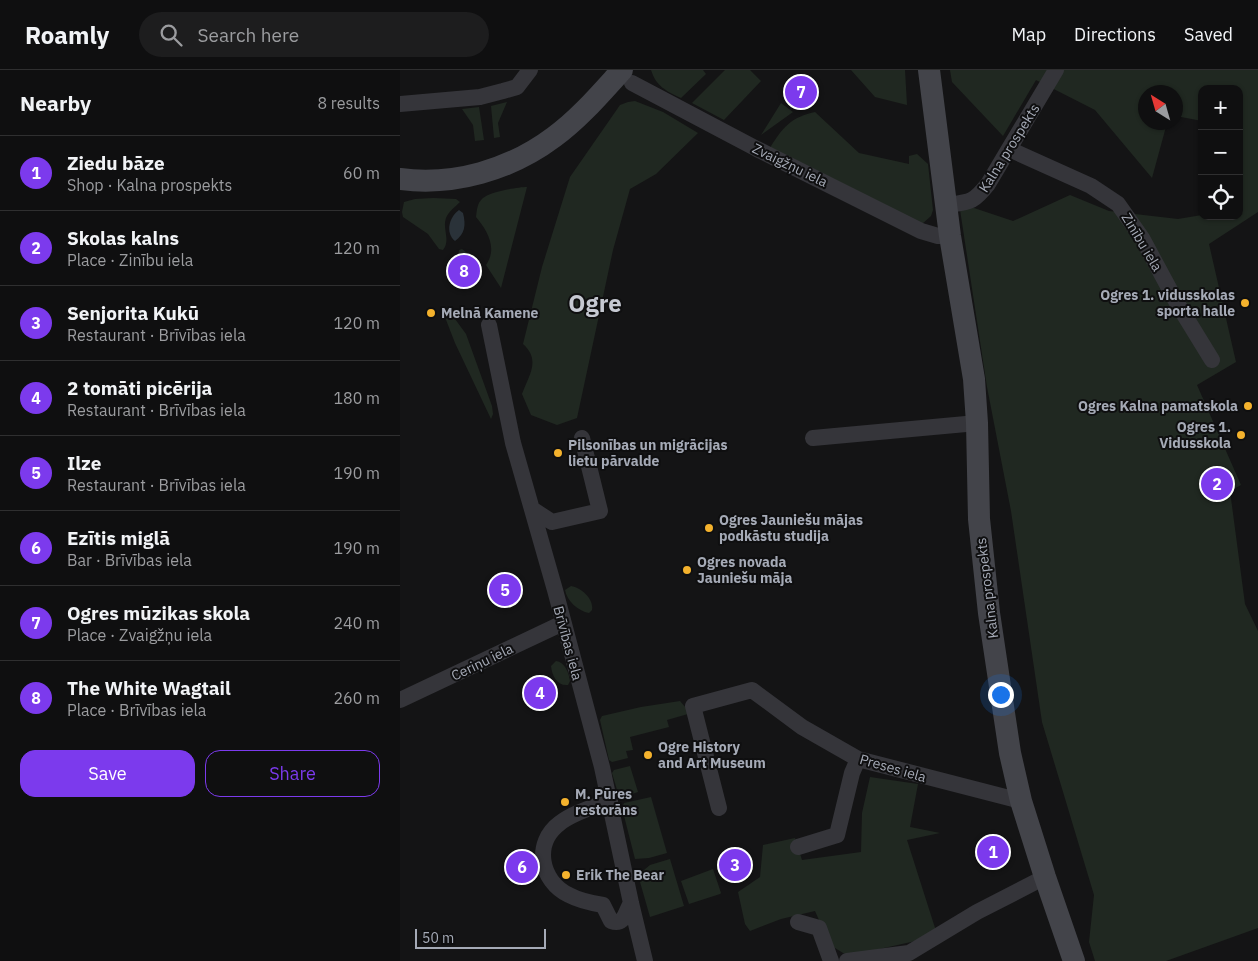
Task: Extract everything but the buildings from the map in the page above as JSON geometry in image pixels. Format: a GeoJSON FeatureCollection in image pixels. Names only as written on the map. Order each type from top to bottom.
{"type":"FeatureCollection","features":[{"type":"Feature","properties":{"kind":"main road","name":"Kalna prospekts"},"geometry":{"type":"LineString","coordinates":[[929,70],[950,236],[974,379],[978,422],[979,519],[989,613],[1010,753],[1021,801],[1074,961]]}},
{"type":"Feature","properties":{"kind":"main road"},"geometry":{"type":"LineString","coordinates":[[400,179],[414,181],[442,180],[482,174],[502,166],[539,148],[556,136],[627,77]]}},
{"type":"Feature","properties":{"kind":"street"},"geometry":{"type":"LineString","coordinates":[[400,104],[480,97],[504,91],[517,87],[530,70]]}},
{"type":"Feature","properties":{"kind":"street","name":"Kalna prospekts"},"geometry":{"type":"LineString","coordinates":[[946,205],[968,202],[978,198],[1056,70]]}},
{"type":"Feature","properties":{"kind":"street","name":"Zvaigžņu iela"},"geometry":{"type":"LineString","coordinates":[[627,77],[757,149],[921,231],[938,236],[950,236]]}},
{"type":"Feature","properties":{"kind":"street","name":"Zinību iela"},"geometry":{"type":"LineString","coordinates":[[1009,149],[1091,186],[1118,204],[1142,238],[1177,303],[1212,360]]}},
{"type":"Feature","properties":{"kind":"street","name":"Brīvības iela"},"geometry":{"type":"LineString","coordinates":[[489,325],[513,443],[610,800],[630,903],[645,961]]}},
{"type":"Feature","properties":{"kind":"street"},"geometry":{"type":"LineString","coordinates":[[813,438],[978,422]]}},
{"type":"Feature","properties":{"kind":"street"},"geometry":{"type":"LineString","coordinates":[[532,509],[552,522],[600,511],[582,438]]}},
{"type":"Feature","properties":{"kind":"street","name":"Ceriņu iela"},"geometry":{"type":"LineString","coordinates":[[400,700],[563,623]]}},
{"type":"Feature","properties":{"kind":"street","name":"Preses iela"},"geometry":{"type":"LineString","coordinates":[[719,808],[693,706],[752,690],[802,727],[858,759],[1021,801]]}},
{"type":"Feature","properties":{"kind":"street"},"geometry":{"type":"LineString","coordinates":[[798,847],[837,835],[852,773],[858,759]]}},
{"type":"Feature","properties":{"kind":"street"},"geometry":{"type":"LineString","coordinates":[[610,800],[561,822],[550,832],[543,846],[542,862],[547,874],[555,884],[568,895],[603,906],[611,921],[621,922],[625,918],[630,903]]}},
{"type":"Feature","properties":{"kind":"street"},"geometry":{"type":"LineString","coordinates":[[847,961],[907,957],[977,912],[1045,877]]}},
{"type":"Feature","properties":{"kind":"street"},"geometry":{"type":"LineString","coordinates":[[798,922],[819,928],[831,961]]}},
{"type":"Feature","properties":{"kind":"shaded area"},"geometry":{"type":"Polygon","coordinates":[[[651,70],[703,70],[706,74],[681,98],[662,87],[653,76],[651,70]]]}},
{"type":"Feature","properties":{"kind":"shaded area"},"geometry":{"type":"Polygon","coordinates":[[[725,70],[750,70],[761,81],[724,120],[692,103],[725,70]]]}},
{"type":"Feature","properties":{"kind":"shaded area"},"geometry":{"type":"Polygon","coordinates":[[[851,70],[905,70],[907,105],[875,97],[851,70]]]}},
{"type":"Feature","properties":{"kind":"shaded area"},"geometry":{"type":"Polygon","coordinates":[[[950,70],[1258,70],[1258,212],[1209,244],[1236,362],[1197,385],[1241,485],[1230,491],[1245,604],[1258,631],[1258,928],[1166,961],[1095,961],[1089,942],[1094,895],[1042,722],[1011,511],[987,387],[959,203],[1013,221],[1070,195],[1109,211],[1178,219],[1198,216],[1198,220],[1243,220],[1243,85],[1198,85],[1198,120],[1183,117],[1183,85],[1138,85],[1138,130],[1165,130],[1152,178],[1095,110],[1036,80],[1003,136],[952,82],[950,70]]]}},
{"type":"Feature","properties":{"kind":"shaded area"},"geometry":{"type":"Polygon","coordinates":[[[635,101],[663,112],[698,133],[656,174],[630,189],[613,250],[577,418],[557,425],[531,415],[522,394],[532,368],[531,356],[523,344],[542,267],[570,177],[620,105],[635,101]]]}},
{"type":"Feature","properties":{"kind":"shaded area"},"geometry":{"type":"Polygon","coordinates":[[[507,102],[498,123],[500,137],[494,138],[491,106],[507,102]]]}},
{"type":"Feature","properties":{"kind":"shaded area"},"geometry":{"type":"Polygon","coordinates":[[[781,103],[793,112],[761,135],[781,103]]]}},
{"type":"Feature","properties":{"kind":"shaded area"},"geometry":{"type":"Polygon","coordinates":[[[479,107],[484,140],[475,141],[473,125],[462,109],[479,107]]]}},
{"type":"Feature","properties":{"kind":"shaded area"},"geometry":{"type":"Polygon","coordinates":[[[815,112],[859,153],[909,164],[909,156],[917,154],[928,164],[933,210],[931,216],[922,224],[770,148],[783,129],[793,120],[815,112]]]}},
{"type":"Feature","properties":{"kind":"shaded area"},"geometry":{"type":"Polygon","coordinates":[[[527,187],[501,288],[486,265],[491,252],[491,246],[487,233],[476,217],[478,207],[486,196],[527,187]]]}},
{"type":"Feature","properties":{"kind":"shaded area"},"geometry":{"type":"Polygon","coordinates":[[[433,198],[456,199],[460,202],[450,211],[446,218],[446,242],[443,250],[439,249],[428,234],[403,217],[402,212],[404,202],[433,198]]]}},
{"type":"Feature","properties":{"kind":"shaded area"},"geometry":{"type":"Polygon","coordinates":[[[459,210],[463,213],[464,225],[463,232],[455,241],[449,230],[453,217],[459,210]]]}},
{"type":"Feature","properties":{"kind":"shaded area"},"geometry":{"type":"Polygon","coordinates":[[[462,249],[471,256],[474,264],[469,272],[473,280],[477,281],[472,288],[463,283],[457,266],[459,250],[462,249]]]}},
{"type":"Feature","properties":{"kind":"shaded area"},"geometry":{"type":"Polygon","coordinates":[[[447,308],[466,334],[492,406],[493,414],[491,419],[455,343],[443,312],[447,308]]]}},
{"type":"Feature","properties":{"kind":"shaded area"},"geometry":{"type":"Polygon","coordinates":[[[571,586],[583,592],[589,598],[592,610],[589,613],[577,608],[568,598],[565,590],[571,586]]]}},
{"type":"Feature","properties":{"kind":"shaded area"},"geometry":{"type":"Polygon","coordinates":[[[556,661],[562,663],[566,668],[570,681],[568,685],[561,684],[554,677],[551,666],[556,661]]]}},
{"type":"Feature","properties":{"kind":"shaded area"},"geometry":{"type":"Polygon","coordinates":[[[680,701],[688,714],[667,720],[669,727],[630,737],[633,750],[626,751],[628,758],[612,762],[609,760],[600,720],[602,716],[680,701]]]}},
{"type":"Feature","properties":{"kind":"shaded area"},"geometry":{"type":"Polygon","coordinates":[[[630,766],[638,792],[622,797],[618,793],[612,773],[614,770],[630,766]]]}},
{"type":"Feature","properties":{"kind":"shaded area"},"geometry":{"type":"Polygon","coordinates":[[[870,777],[918,784],[910,827],[940,833],[907,840],[936,931],[929,938],[848,956],[830,945],[815,911],[781,919],[750,931],[745,924],[738,892],[760,877],[763,845],[795,838],[802,860],[861,852],[862,813],[870,777]]]}},
{"type":"Feature","properties":{"kind":"shaded area"},"geometry":{"type":"Polygon","coordinates":[[[651,797],[667,853],[649,858],[635,859],[622,808],[624,803],[651,797]]]}},
{"type":"Feature","properties":{"kind":"shaded area"},"geometry":{"type":"Polygon","coordinates":[[[670,859],[684,906],[650,917],[638,875],[650,865],[670,859]]]}},
{"type":"Feature","properties":{"kind":"shaded area"},"geometry":{"type":"Polygon","coordinates":[[[713,869],[721,893],[689,904],[681,881],[713,869]]]}},
{"type":"Feature","properties":{"kind":"place","name":"Ogres mūzikas skola"},"geometry":{"type":"Point","coordinates":[801,92]}},
{"type":"Feature","properties":{"kind":"place","name":"The White Wagtail"},"geometry":{"type":"Point","coordinates":[464,271]}},
{"type":"Feature","properties":{"kind":"place","name":"Ogres 1. vidusskolas sporta halle"},"geometry":{"type":"Point","coordinates":[1245,303]}},
{"type":"Feature","properties":{"kind":"place","name":"Melnā Kamene"},"geometry":{"type":"Point","coordinates":[431,313]}},
{"type":"Feature","properties":{"kind":"place","name":"Ogres Kalna pamatskola"},"geometry":{"type":"Point","coordinates":[1248,406]}},
{"type":"Feature","properties":{"kind":"place","name":"Ogres 1. Vidusskola"},"geometry":{"type":"Point","coordinates":[1241,435]}},
{"type":"Feature","properties":{"kind":"place","name":"Pilsonības un migrācijas lietu pārvalde"},"geometry":{"type":"Point","coordinates":[558,453]}},
{"type":"Feature","properties":{"kind":"place","name":"Skolas kalns"},"geometry":{"type":"Point","coordinates":[1217,484]}},
{"type":"Feature","properties":{"kind":"place","name":"Ogres Jauniešu mājas podkāstu studija"},"geometry":{"type":"Point","coordinates":[709,528]}},
{"type":"Feature","properties":{"kind":"place","name":"Ogres novada Jauniešu māja"},"geometry":{"type":"Point","coordinates":[687,570]}},
{"type":"Feature","properties":{"kind":"place","name":"Ilze"},"geometry":{"type":"Point","coordinates":[505,590]}},
{"type":"Feature","properties":{"kind":"place","name":"2 tomāti picērija"},"geometry":{"type":"Point","coordinates":[540,693]}},
{"type":"Feature","properties":{"kind":"place","name":"Ogre History and Art Museum"},"geometry":{"type":"Point","coordinates":[648,755]}},
{"type":"Feature","properties":{"kind":"place","name":"M. Pūres restorāns"},"geometry":{"type":"Point","coordinates":[565,802]}},
{"type":"Feature","properties":{"kind":"place","name":"Ziedu bāze"},"geometry":{"type":"Point","coordinates":[993,852]}},
{"type":"Feature","properties":{"kind":"place","name":"Senjorita Kukū"},"geometry":{"type":"Point","coordinates":[735,865]}},
{"type":"Feature","properties":{"kind":"place","name":"Ezītis miglā"},"geometry":{"type":"Point","coordinates":[522,867]}},
{"type":"Feature","properties":{"kind":"place","name":"Erik The Bear"},"geometry":{"type":"Point","coordinates":[566,875]}},
{"type":"Feature","properties":{"kind":"district","name":"Ogre"},"geometry":{"type":"Point","coordinates":[595,304]}}]}
